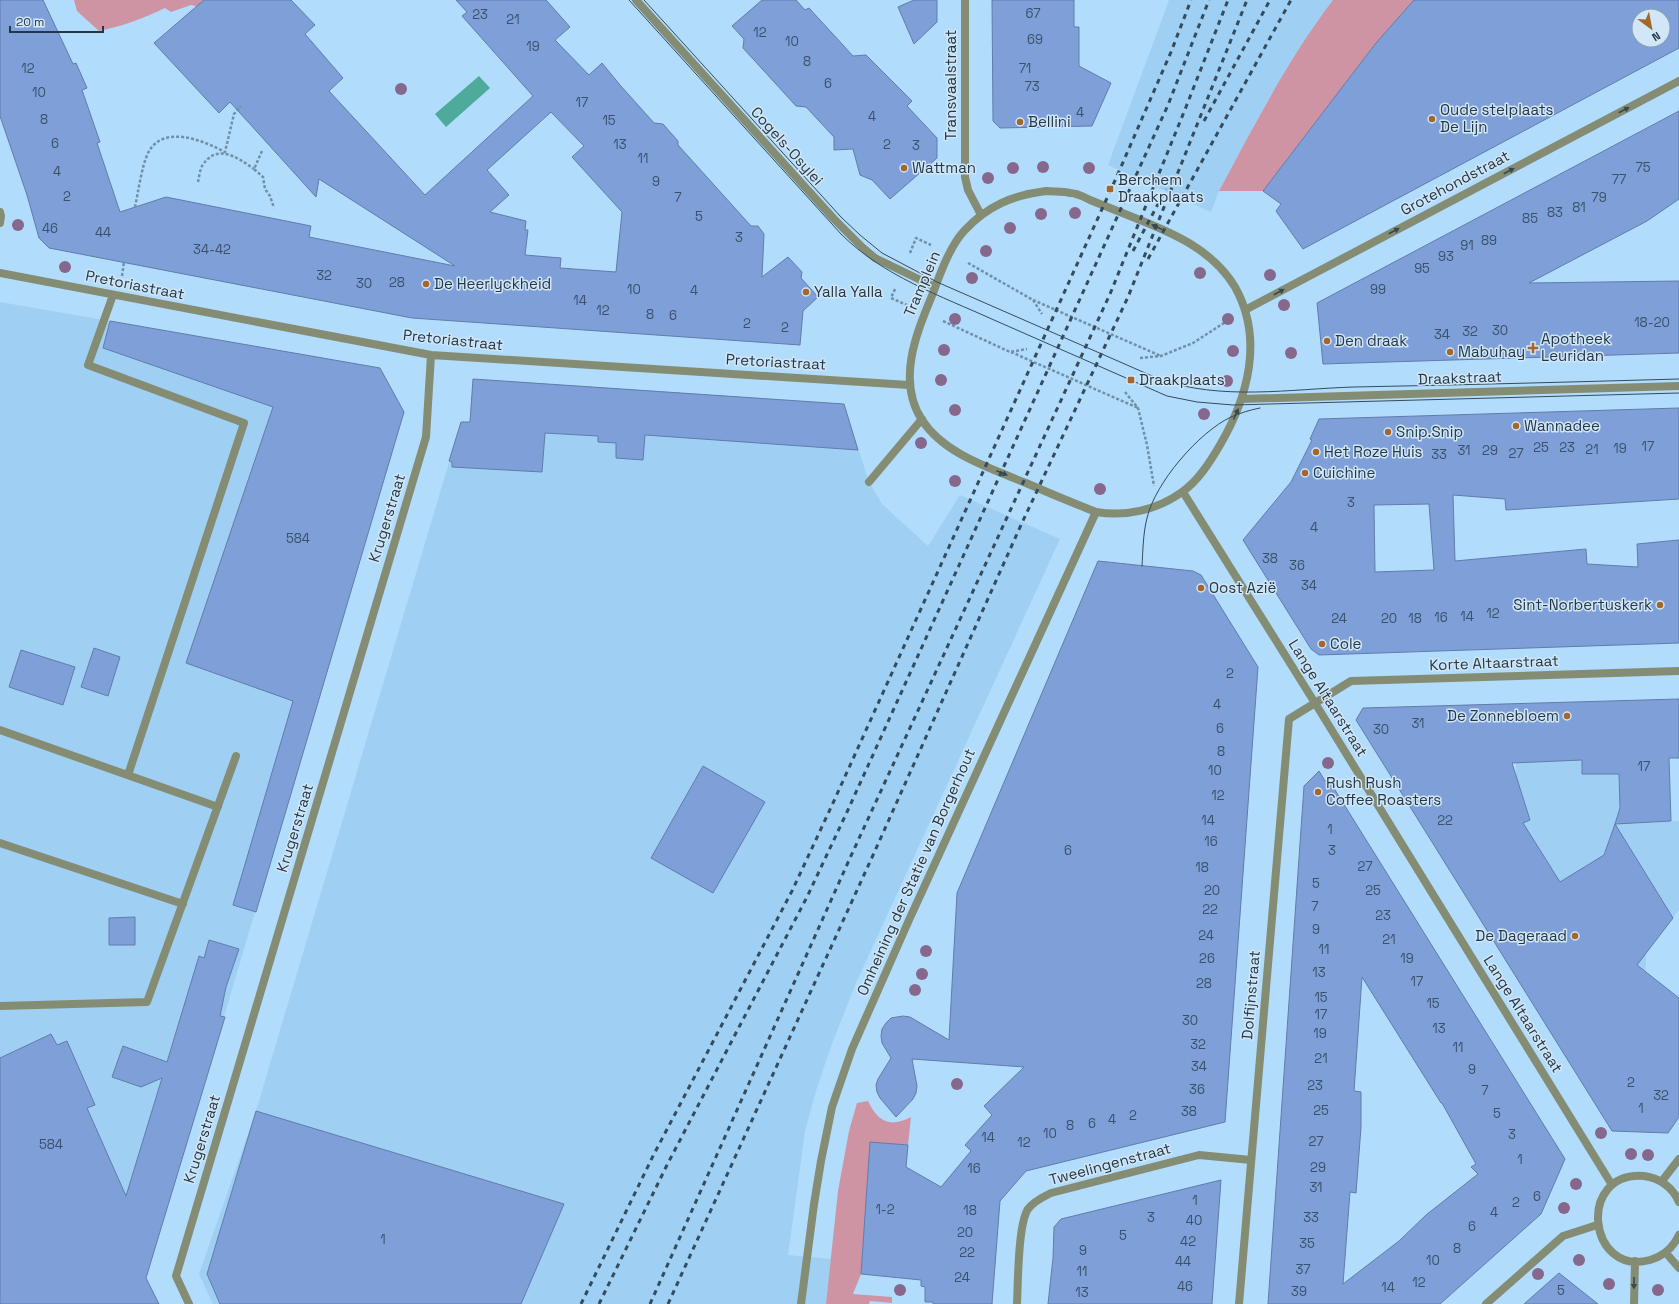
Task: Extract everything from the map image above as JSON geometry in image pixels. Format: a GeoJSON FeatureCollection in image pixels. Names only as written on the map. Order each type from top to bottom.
{"type":"FeatureCollection","features":[{"type":"Feature","properties":{"kind":"street","name":"Cogels-Osylei"},"geometry":{"type":"LineString","coordinates":[[636,0],[834,220],[862,247],[876,258],[935,287]]}},
{"type":"Feature","properties":{"kind":"street","name":"Transvaalstraat"},"geometry":{"type":"LineString","coordinates":[[965,0],[966,177],[968,190],[981,215]]}},
{"type":"Feature","properties":{"kind":"street","name":"Grotehondstraat"},"geometry":{"type":"LineString","coordinates":[[1245,310],[1679,82]]}},
{"type":"Feature","properties":{"kind":"street","name":"Tramplein"},"geometry":{"type":"LineString","coordinates":[[1096,512],[978,463],[950,447],[932,432],[922,419],[913,402],[909,384],[911,360],[916,336],[924,313],[950,253],[963,232],[981,215],[1002,202],[1024,194],[1046,191],[1072,193],[1143,221],[1196,246],[1218,265],[1234,287],[1245,310]]}},
{"type":"Feature","properties":{"kind":"street"},"geometry":{"type":"LineString","coordinates":[[0,212],[0,223]]}},
{"type":"Feature","properties":{"kind":"street","name":"Pretoriastraat"},"geometry":{"type":"LineString","coordinates":[[0,274],[431,355],[909,384]]}},
{"type":"Feature","properties":{"kind":"street"},"geometry":{"type":"LineString","coordinates":[[113,295],[88,365],[244,423],[128,775]]}},
{"type":"Feature","properties":{"kind":"street"},"geometry":{"type":"LineString","coordinates":[[1096,512],[1124,514],[1157,506],[1183,492],[1198,477],[1213,457],[1225,436],[1242,399],[1250,364],[1250,335],[1245,310]]}},
{"type":"Feature","properties":{"kind":"street","name":"Krugerstraat"},"geometry":{"type":"LineString","coordinates":[[189,1304],[176,1276],[426,437],[431,355]]}},
{"type":"Feature","properties":{"kind":"street","name":"Draakstraat"},"geometry":{"type":"LineString","coordinates":[[1242,399],[1679,386]]}},
{"type":"Feature","properties":{"kind":"street"},"geometry":{"type":"LineString","coordinates":[[869,482],[922,419]]}},
{"type":"Feature","properties":{"kind":"street","name":"Lange Altaarstraat"},"geometry":{"type":"LineString","coordinates":[[1183,492],[1612,1185]]}},
{"type":"Feature","properties":{"kind":"street","name":"Omheining der Statie van Borgerhout"},"geometry":{"type":"LineString","coordinates":[[801,1304],[815,1197],[832,1107],[852,1049],[912,914],[1096,512]]}},
{"type":"Feature","properties":{"kind":"street","name":"Korte Altaarstraat"},"geometry":{"type":"LineString","coordinates":[[1315,703],[1351,681],[1679,671]]}},
{"type":"Feature","properties":{"kind":"street","name":"Dolfijnstraat"},"geometry":{"type":"LineString","coordinates":[[1239,1304],[1289,719],[1315,703]]}},
{"type":"Feature","properties":{"kind":"street"},"geometry":{"type":"LineString","coordinates":[[0,730],[218,807]]}},
{"type":"Feature","properties":{"kind":"street"},"geometry":{"type":"LineString","coordinates":[[0,1006],[147,1002],[236,756]]}},
{"type":"Feature","properties":{"kind":"street"},"geometry":{"type":"LineString","coordinates":[[0,843],[183,904]]}},
{"type":"Feature","properties":{"kind":"street","name":"Tweelingenstraat"},"geometry":{"type":"LineString","coordinates":[[1017,1304],[1022,1223],[1028,1209],[1037,1200],[1051,1193],[1199,1155],[1251,1160]]}},
{"type":"Feature","properties":{"kind":"street"},"geometry":{"type":"LineString","coordinates":[[1662,1181],[1679,1159]]}},
{"type":"Feature","properties":{"kind":"street"},"geometry":{"type":"LineString","coordinates":[[1679,1202],[1671,1189],[1662,1181],[1650,1177],[1637,1176],[1624,1178],[1612,1185],[1606,1191],[1598,1207],[1597,1225],[1600,1236],[1614,1253],[1624,1259],[1635,1261],[1646,1261],[1666,1253],[1675,1243],[1679,1235]]}},
{"type":"Feature","properties":{"kind":"street"},"geometry":{"type":"LineString","coordinates":[[1486,1304],[1563,1236],[1597,1225]]}},
{"type":"Feature","properties":{"kind":"street"},"geometry":{"type":"LineString","coordinates":[[1666,1253],[1679,1268]]}},
{"type":"Feature","properties":{"kind":"street"},"geometry":{"type":"LineString","coordinates":[[1634,1304],[1635,1261]]}},
{"type":"Feature","properties":{"kind":"path"},"geometry":{"type":"LineString","coordinates":[[225,152],[234,114],[241,106]]}},
{"type":"Feature","properties":{"kind":"path"},"geometry":{"type":"LineString","coordinates":[[135,207],[147,155],[154,144],[164,137],[176,136],[215,147],[236,156],[254,169],[263,178],[265,189],[270,196],[274,208]]}},
{"type":"Feature","properties":{"kind":"path"},"geometry":{"type":"LineString","coordinates":[[254,169],[262,151]]}},
{"type":"Feature","properties":{"kind":"path"},"geometry":{"type":"LineString","coordinates":[[198,182],[202,166],[212,157],[225,152]]}},
{"type":"Feature","properties":{"kind":"path"},"geometry":{"type":"LineString","coordinates":[[1138,408],[891,298],[916,238],[950,253],[1033,300],[1161,356]]}},
{"type":"Feature","properties":{"kind":"path"},"geometry":{"type":"LineString","coordinates":[[1033,300],[1042,314]]}},
{"type":"Feature","properties":{"kind":"path"},"geometry":{"type":"LineString","coordinates":[[1140,358],[1161,356],[1193,344],[1245,310]]}},
{"type":"Feature","properties":{"kind":"path"},"geometry":{"type":"LineString","coordinates":[[1010,352],[1027,349]]}},
{"type":"Feature","properties":{"kind":"path"},"geometry":{"type":"LineString","coordinates":[[1126,392],[1138,408],[1148,445],[1157,506]]}},
{"type":"Feature","properties":{"kind":"shaded area"},"geometry":{"type":"Polygon","coordinates":[[[74,0],[216,0],[203,8],[191,5],[171,12],[165,8],[132,22],[99,31],[77,11],[74,0]]]}},
{"type":"Feature","properties":{"kind":"shaded area"},"geometry":{"type":"Polygon","coordinates":[[[1169,0],[1333,0],[1316,23],[1269,98],[1219,191],[1211,212],[1108,165],[1169,0]]]}},
{"type":"Feature","properties":{"kind":"shaded area"},"geometry":{"type":"Polygon","coordinates":[[[1333,0],[1414,0],[1376,43],[1263,191],[1219,191],[1286,69],[1333,0]]]}},
{"type":"Feature","properties":{"kind":"shaded area"},"geometry":{"type":"Polygon","coordinates":[[[479,76],[490,88],[446,127],[435,114],[479,76]]]}},
{"type":"Feature","properties":{"kind":"shaded area"},"geometry":{"type":"Polygon","coordinates":[[[0,302],[380,368],[404,412],[146,1278],[159,1304],[0,1304],[0,302]]]}},
{"type":"Feature","properties":{"kind":"shaded area"},"geometry":{"type":"Polygon","coordinates":[[[473,379],[844,404],[869,482],[882,504],[928,546],[960,495],[1060,539],[856,983],[830,1049],[816,1091],[805,1131],[788,1255],[831,1259],[826,1304],[213,1304],[199,1274],[256,1111],[461,422],[470,422],[473,379]]]}},
{"type":"Feature","properties":{"kind":"shaded area"},"geometry":{"type":"Polygon","coordinates":[[[1582,760],[1582,774],[1619,774],[1620,808],[1615,824],[1679,821],[1679,910],[1646,953],[1645,989],[1470,816],[1516,777],[1516,763],[1582,760]]]}},
{"type":"Feature","properties":{"kind":"shaded area"},"geometry":{"type":"Polygon","coordinates":[[[868,1101],[876,1114],[885,1121],[897,1122],[911,1117],[908,1145],[870,1143],[861,1274],[853,1294],[892,1297],[892,1303],[870,1301],[869,1304],[826,1304],[838,1191],[849,1131],[857,1103],[868,1101]]]}},
{"type":"Feature","properties":{"kind":"building"},"geometry":{"type":"Polygon","coordinates":[[[0,0],[43,0],[73,64],[76,63],[87,88],[82,90],[100,142],[97,143],[120,212],[166,197],[311,226],[309,237],[455,266],[319,179],[316,197],[230,102],[219,113],[154,43],[204,0],[291,0],[315,25],[305,34],[343,78],[329,91],[425,195],[533,96],[462,16],[467,12],[456,0],[546,0],[570,27],[555,40],[589,75],[602,63],[654,123],[663,124],[678,141],[678,145],[751,226],[758,226],[764,234],[762,277],[788,257],[802,272],[801,278],[818,297],[803,311],[800,345],[412,318],[49,248],[39,238],[27,195],[0,116],[0,0]],[[551,112],[487,170],[509,195],[490,212],[526,221],[525,230],[528,230],[525,255],[561,258],[560,268],[616,272],[622,212],[572,157],[584,146],[551,112]]]}},
{"type":"Feature","properties":{"kind":"building"},"geometry":{"type":"Polygon","coordinates":[[[762,0],[796,0],[805,10],[809,8],[853,56],[866,55],[912,101],[907,106],[937,138],[937,158],[890,199],[872,180],[860,175],[853,149],[834,150],[834,137],[806,107],[796,106],[743,48],[744,39],[732,26],[762,0]]]}},
{"type":"Feature","properties":{"kind":"building"},"geometry":{"type":"Polygon","coordinates":[[[914,0],[937,0],[937,22],[914,44],[898,7],[914,0]]]}},
{"type":"Feature","properties":{"kind":"building"},"geometry":{"type":"Polygon","coordinates":[[[992,0],[1074,0],[1074,27],[1079,27],[1079,66],[1111,83],[1092,126],[1000,128],[993,121],[992,0]]]}},
{"type":"Feature","properties":{"kind":"building","name":"Oude stelplaats De Lijn"},"geometry":{"type":"Polygon","coordinates":[[[1414,0],[1679,0],[1679,48],[1303,249],[1276,211],[1281,204],[1263,191],[1376,43],[1414,0]]]}},
{"type":"Feature","properties":{"kind":"building"},"geometry":{"type":"Polygon","coordinates":[[[1679,111],[1679,199],[1647,221],[1529,283],[1679,281],[1679,353],[1323,364],[1317,303],[1679,111]]]}},
{"type":"Feature","properties":{"kind":"building"},"geometry":{"type":"Polygon","coordinates":[[[110,321],[380,368],[404,412],[256,912],[233,905],[293,701],[186,663],[273,407],[103,348],[110,321]]]}},
{"type":"Feature","properties":{"kind":"building"},"geometry":{"type":"Polygon","coordinates":[[[473,379],[844,404],[858,450],[645,435],[643,460],[616,458],[616,443],[598,442],[598,436],[545,433],[542,472],[452,467],[452,462],[449,461],[461,422],[470,422],[473,379]]]}},
{"type":"Feature","properties":{"kind":"building"},"geometry":{"type":"Polygon","coordinates":[[[1679,408],[1679,499],[1506,510],[1505,499],[1453,495],[1455,561],[1586,549],[1587,564],[1638,567],[1637,544],[1679,540],[1679,643],[1319,655],[1311,649],[1243,540],[1291,482],[1312,440],[1310,439],[1319,419],[1679,408]],[[1429,504],[1374,505],[1375,572],[1434,570],[1429,504]]]}},
{"type":"Feature","properties":{"kind":"building"},"geometry":{"type":"Polygon","coordinates":[[[1098,561],[1193,571],[1201,575],[1258,667],[1225,1122],[1026,1171],[1000,1201],[992,1304],[933,1304],[933,1302],[925,1302],[925,1287],[921,1286],[921,1280],[861,1274],[870,1142],[908,1145],[906,1167],[941,1187],[971,1151],[965,1145],[992,1115],[984,1106],[1024,1067],[912,1059],[917,1086],[916,1093],[913,1099],[896,1117],[880,1098],[877,1092],[876,1085],[878,1079],[891,1058],[882,1043],[882,1029],[891,1018],[903,1016],[910,1017],[949,1040],[957,893],[1098,561]]]}},
{"type":"Feature","properties":{"kind":"building"},"geometry":{"type":"Polygon","coordinates":[[[94,648],[120,657],[108,696],[81,687],[94,648]]]}},
{"type":"Feature","properties":{"kind":"building"},"geometry":{"type":"Polygon","coordinates":[[[21,650],[75,667],[63,705],[9,687],[21,650]]]}},
{"type":"Feature","properties":{"kind":"building"},"geometry":{"type":"Polygon","coordinates":[[[1679,699],[1679,758],[1669,758],[1671,821],[1615,824],[1673,918],[1637,965],[1679,998],[1679,1117],[1668,1133],[1612,1131],[1356,720],[1363,708],[1679,699]],[[1582,760],[1512,763],[1530,820],[1523,823],[1560,882],[1604,855],[1620,808],[1619,774],[1582,774],[1582,760]]]}},
{"type":"Feature","properties":{"kind":"building"},"geometry":{"type":"Polygon","coordinates":[[[703,766],[765,802],[713,893],[651,858],[703,766]]]}},
{"type":"Feature","properties":{"kind":"building"},"geometry":{"type":"Polygon","coordinates":[[[1319,771],[1325,781],[1327,780],[1330,782],[1565,1159],[1541,1214],[1440,1304],[1268,1304],[1304,786],[1319,771]],[[1362,977],[1354,1091],[1361,1092],[1361,1127],[1356,1193],[1350,1192],[1343,1284],[1399,1241],[1426,1215],[1478,1174],[1471,1167],[1476,1164],[1441,1103],[1362,977]]]}},
{"type":"Feature","properties":{"kind":"building"},"geometry":{"type":"Polygon","coordinates":[[[135,917],[135,945],[109,945],[109,918],[135,917]]]}},
{"type":"Feature","properties":{"kind":"building"},"geometry":{"type":"Polygon","coordinates":[[[209,940],[239,949],[226,987],[220,1016],[225,1017],[146,1278],[159,1304],[0,1304],[0,1058],[51,1034],[57,1045],[67,1041],[95,1105],[87,1108],[126,1196],[162,1078],[141,1087],[112,1077],[123,1046],[167,1062],[199,956],[204,958],[209,940]]]}},
{"type":"Feature","properties":{"kind":"building"},"geometry":{"type":"Polygon","coordinates":[[[256,1111],[564,1204],[521,1304],[220,1304],[207,1274],[256,1111]]]}},
{"type":"Feature","properties":{"kind":"building"},"geometry":{"type":"Polygon","coordinates":[[[1221,1180],[1212,1304],[1048,1304],[1053,1258],[1054,1227],[1061,1219],[1221,1180]]]}},
{"type":"Feature","properties":{"kind":"building"},"geometry":{"type":"Polygon","coordinates":[[[1559,1273],[1598,1304],[1524,1304],[1559,1273]]]}},
{"type":"Feature","properties":{"kind":"tram line"},"geometry":{"type":"LineString","coordinates":[[629,0],[841,234],[857,249],[875,262],[913,284],[1167,396],[1197,402],[1233,405],[1679,393]]}},
{"type":"Feature","properties":{"kind":"tram line"},"geometry":{"type":"LineString","coordinates":[[644,0],[841,217],[882,253],[937,282],[1159,379],[1183,386],[1231,392],[1354,387],[1679,379]]}},
{"type":"Feature","properties":{"kind":"tram line"},"geometry":{"type":"LineString","coordinates":[[1142,566],[1144,536],[1147,518],[1152,504],[1159,490],[1180,460],[1192,446],[1219,424],[1231,417],[1260,408]]}},
{"type":"Feature","properties":{"kind":"railway"},"geometry":{"type":"LineString","coordinates":[[581,1304],[653,1156],[792,891],[1117,176],[1171,52],[1191,0]]}},
{"type":"Feature","properties":{"kind":"railway"},"geometry":{"type":"LineString","coordinates":[[599,1304],[667,1165],[807,897],[847,812],[1168,105],[1209,0]]}},
{"type":"Feature","properties":{"kind":"railway"},"geometry":{"type":"LineString","coordinates":[[650,1304],[850,858],[1110,294],[1228,0]]}},
{"type":"Feature","properties":{"kind":"railway"},"geometry":{"type":"LineString","coordinates":[[668,1304],[874,853],[1021,525],[1128,297],[1247,0]]}},
{"type":"Feature","properties":{"kind":"railway"},"geometry":{"type":"LineString","coordinates":[[1204,121],[1270,0]]}},
{"type":"Feature","properties":{"kind":"railway"},"geometry":{"type":"LineString","coordinates":[[1148,259],[1291,0]]}},
{"type":"Feature","properties":{"kind":"railway"},"geometry":{"type":"LineString","coordinates":[[1133,251],[1166,189]]}},
{"type":"Feature","properties":{"kind":"place","name":"Oude stelplaats De Lijn"},"geometry":{"type":"Point","coordinates":[1432,119]}},
{"type":"Feature","properties":{"kind":"place","name":"Bellini"},"geometry":{"type":"Point","coordinates":[1020,122]}},
{"type":"Feature","properties":{"kind":"place","name":"Wattman"},"geometry":{"type":"Point","coordinates":[904,168]}},
{"type":"Feature","properties":{"kind":"place","name":"Berchem Draakplaats"},"geometry":{"type":"Point","coordinates":[1110,189]}},
{"type":"Feature","properties":{"kind":"place","name":"De Heerlyckheid"},"geometry":{"type":"Point","coordinates":[426,284]}},
{"type":"Feature","properties":{"kind":"place","name":"Yalla Yalla"},"geometry":{"type":"Point","coordinates":[806,292]}},
{"type":"Feature","properties":{"kind":"place","name":"Den draak"},"geometry":{"type":"Point","coordinates":[1327,341]}},
{"type":"Feature","properties":{"kind":"place","name":"Apotheek Leuridan"},"geometry":{"type":"Point","coordinates":[1533,348]}},
{"type":"Feature","properties":{"kind":"place","name":"Mabuhay"},"geometry":{"type":"Point","coordinates":[1450,352]}},
{"type":"Feature","properties":{"kind":"place","name":"Draakplaats"},"geometry":{"type":"Point","coordinates":[1131,380]}},
{"type":"Feature","properties":{"kind":"place","name":"Wannadee"},"geometry":{"type":"Point","coordinates":[1516,426]}},
{"type":"Feature","properties":{"kind":"place","name":"Snip.Snip"},"geometry":{"type":"Point","coordinates":[1388,432]}},
{"type":"Feature","properties":{"kind":"place","name":"Het Roze Huis"},"geometry":{"type":"Point","coordinates":[1316,452]}},
{"type":"Feature","properties":{"kind":"place","name":"Cuichine"},"geometry":{"type":"Point","coordinates":[1305,473]}},
{"type":"Feature","properties":{"kind":"place","name":"Oost Azië"},"geometry":{"type":"Point","coordinates":[1201,588]}},
{"type":"Feature","properties":{"kind":"place","name":"Sint-Norbertuskerk"},"geometry":{"type":"Point","coordinates":[1660,605]}},
{"type":"Feature","properties":{"kind":"place","name":"Cole"},"geometry":{"type":"Point","coordinates":[1322,644]}},
{"type":"Feature","properties":{"kind":"place","name":"De Zonnebloem"},"geometry":{"type":"Point","coordinates":[1567,716]}},
{"type":"Feature","properties":{"kind":"place","name":"Rush Rush Coffee Roasters"},"geometry":{"type":"Point","coordinates":[1318,792]}},
{"type":"Feature","properties":{"kind":"place","name":"De Dageraad"},"geometry":{"type":"Point","coordinates":[1575,936]}}]}
